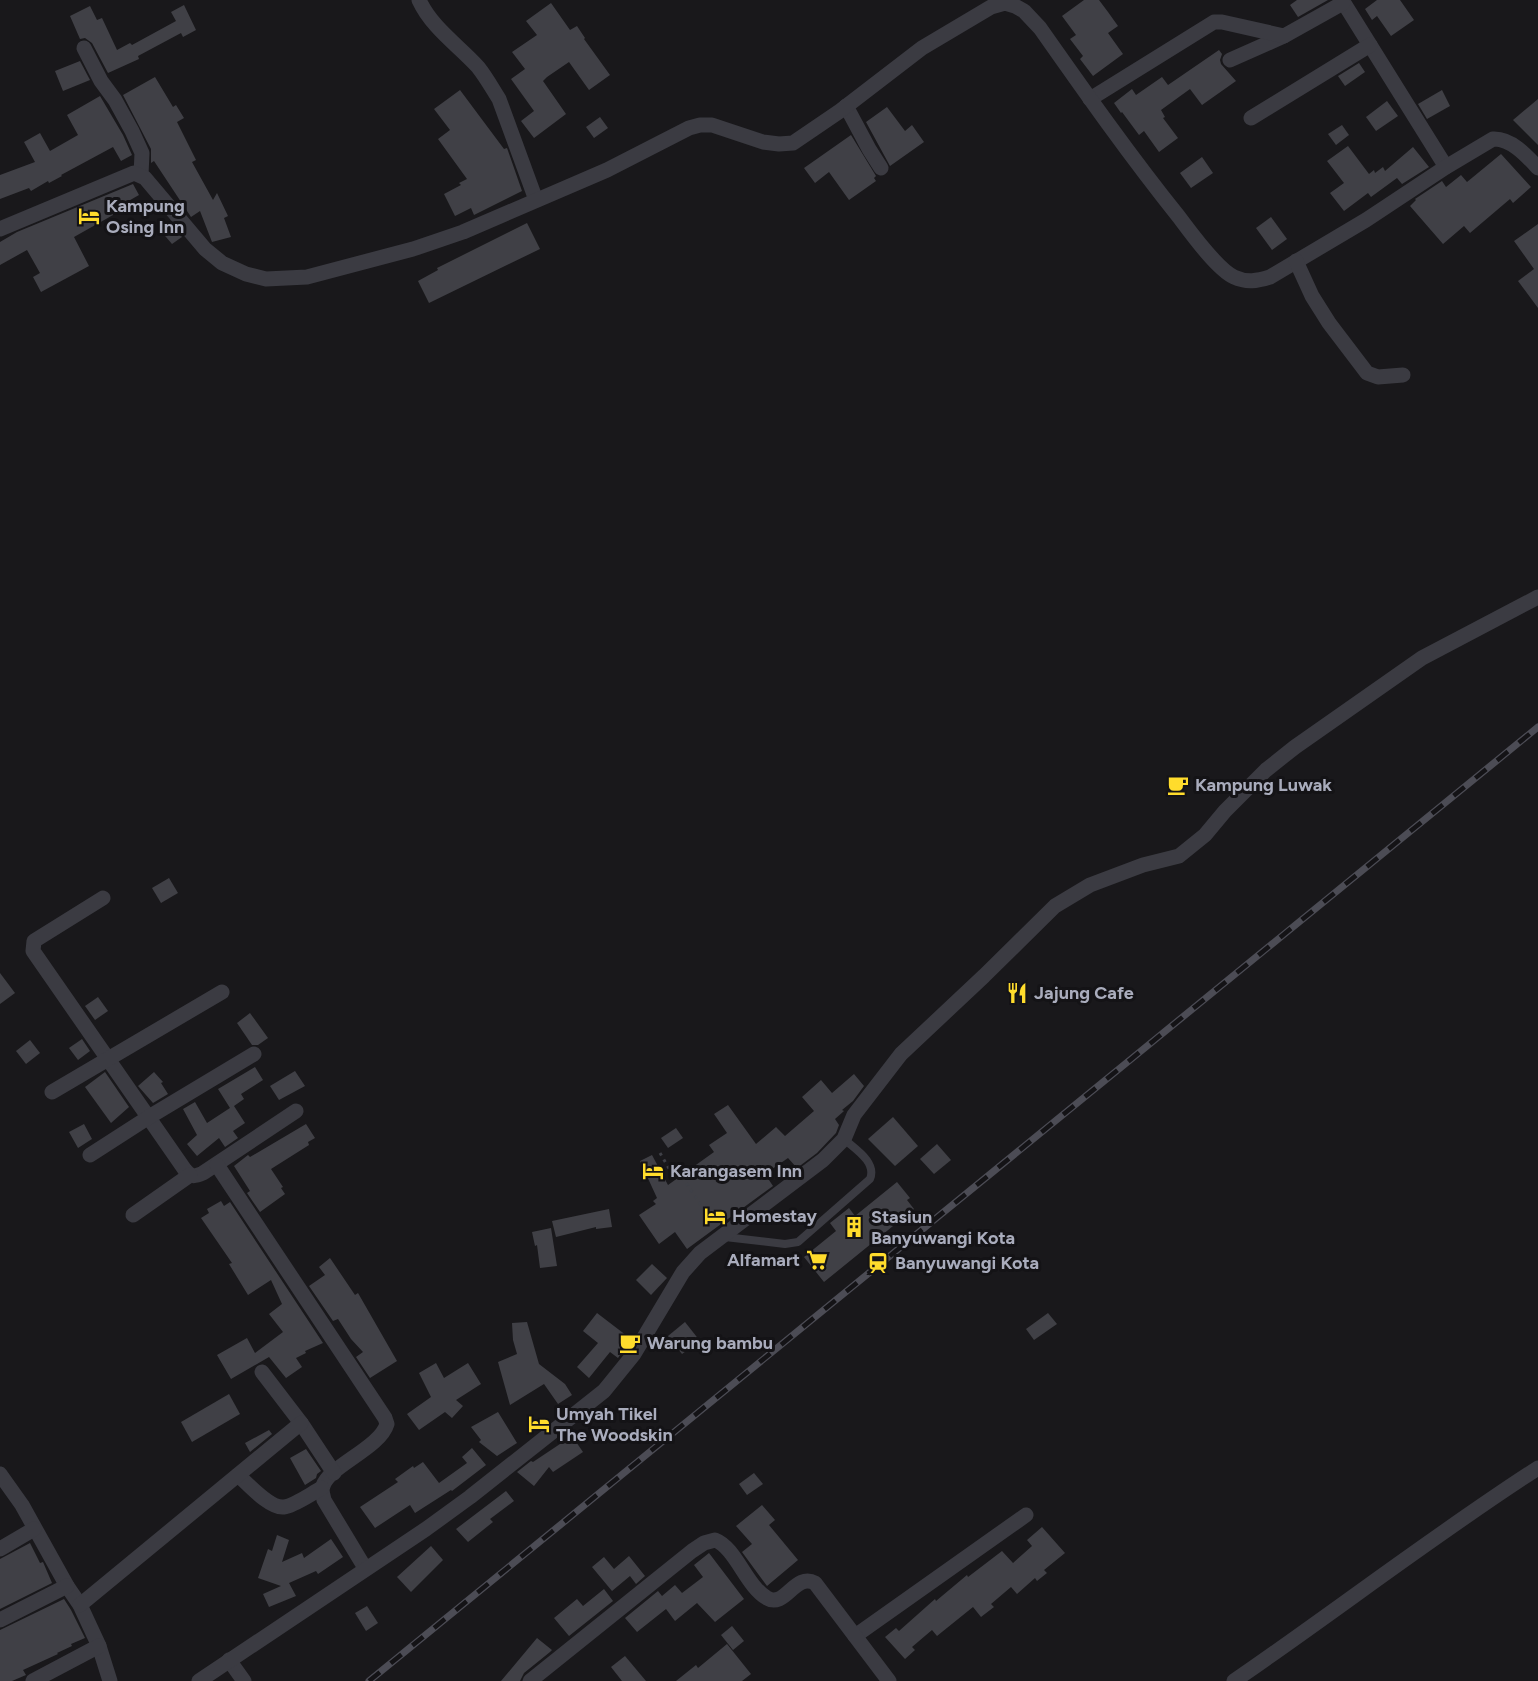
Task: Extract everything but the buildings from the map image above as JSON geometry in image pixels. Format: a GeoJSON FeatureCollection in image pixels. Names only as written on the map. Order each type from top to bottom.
{"type":"FeatureCollection","features":[{"type":"Feature","properties":{"kind":"street"},"geometry":{"type":"LineString","coordinates":[[419,0],[431,21],[479,68],[499,99],[536,200]]}},
{"type":"Feature","properties":{"kind":"street"},"geometry":{"type":"LineString","coordinates":[[1230,60],[1284,36],[1343,1],[1446,167]]}},
{"type":"Feature","properties":{"kind":"street"},"geometry":{"type":"LineString","coordinates":[[0,229],[130,173],[141,175],[205,249],[222,262],[246,274],[266,279],[307,277],[413,249],[463,232],[608,170],[695,126],[712,125],[763,142],[793,143],[922,48],[991,7],[1005,3],[1024,11],[1040,28],[1129,155],[1197,240],[1232,276],[1243,280],[1255,281],[1270,277],[1366,220],[1446,167],[1492,140],[1500,139],[1521,151],[1538,168]]}},
{"type":"Feature","properties":{"kind":"street"},"geometry":{"type":"LineString","coordinates":[[1090,99],[1214,22],[1222,21],[1284,36]]}},
{"type":"Feature","properties":{"kind":"street"},"geometry":{"type":"LineString","coordinates":[[1251,118],[1370,45]]}},
{"type":"Feature","properties":{"kind":"street"},"geometry":{"type":"LineString","coordinates":[[84,48],[101,81],[115,100],[132,131],[141,153],[141,175]]}},
{"type":"Feature","properties":{"kind":"street"},"geometry":{"type":"LineString","coordinates":[[846,106],[881,168]]}},
{"type":"Feature","properties":{"kind":"street"},"geometry":{"type":"LineString","coordinates":[[1296,261],[1318,305],[1345,346],[1367,373],[1378,377],[1403,375]]}},
{"type":"Feature","properties":{"kind":"street"},"geometry":{"type":"LineString","coordinates":[[199,1681],[426,1529],[604,1391],[634,1354],[683,1272],[700,1253],[823,1160],[844,1139],[854,1115],[901,1054],[1055,906],[1090,885],[1143,864],[1179,856],[1205,835],[1266,770],[1295,747],[1422,658],[1538,597]]}},
{"type":"Feature","properties":{"kind":"street"},"geometry":{"type":"LineString","coordinates":[[103,898],[34,941],[33,951],[190,1175]]}},
{"type":"Feature","properties":{"kind":"street"},"geometry":{"type":"LineString","coordinates":[[52,1092],[222,992]]}},
{"type":"Feature","properties":{"kind":"street"},"geometry":{"type":"LineString","coordinates":[[90,1155],[254,1054]]}},
{"type":"Feature","properties":{"kind":"street"},"geometry":{"type":"LineString","coordinates":[[133,1215],[190,1175],[195,1176],[217,1165],[296,1112]]}},
{"type":"Feature","properties":{"kind":"street"},"geometry":{"type":"LineString","coordinates":[[217,1165],[385,1418],[387,1424],[381,1435],[334,1473],[322,1488],[324,1500],[365,1569]]}},
{"type":"Feature","properties":{"kind":"street"},"geometry":{"type":"LineString","coordinates":[[262,1372],[301,1423],[334,1473]]}},
{"type":"Feature","properties":{"kind":"street"},"geometry":{"type":"LineString","coordinates":[[80,1605],[301,1423]]}},
{"type":"Feature","properties":{"kind":"street"},"geometry":{"type":"LineString","coordinates":[[1234,1681],[1413,1553],[1538,1468]]}},
{"type":"Feature","properties":{"kind":"street"},"geometry":{"type":"LineString","coordinates":[[0,1474],[80,1605],[99,1646],[110,1681]]}},
{"type":"Feature","properties":{"kind":"street"},"geometry":{"type":"LineString","coordinates":[[238,1475],[268,1502],[276,1506],[284,1507],[322,1488]]}},
{"type":"Feature","properties":{"kind":"street"},"geometry":{"type":"LineString","coordinates":[[855,1636],[1026,1515]]}},
{"type":"Feature","properties":{"kind":"street"},"geometry":{"type":"LineString","coordinates":[[0,1549],[34,1529]]}},
{"type":"Feature","properties":{"kind":"street"},"geometry":{"type":"LineString","coordinates":[[530,1681],[692,1551],[711,1540],[718,1540],[723,1545],[756,1588],[770,1600],[779,1599],[803,1580],[815,1583],[890,1681]]}},
{"type":"Feature","properties":{"kind":"street"},"geometry":{"type":"LineString","coordinates":[[0,1620],[67,1586]]}},
{"type":"Feature","properties":{"kind":"street"},"geometry":{"type":"LineString","coordinates":[[33,1681],[99,1646]]}},
{"type":"Feature","properties":{"kind":"street"},"geometry":{"type":"LineString","coordinates":[[229,1660],[244,1681]]}},
{"type":"Feature","properties":{"kind":"lane"},"geometry":{"type":"LineString","coordinates":[[722,1237],[785,1244],[798,1242],[872,1175],[866,1160],[844,1139]]}},
{"type":"Feature","properties":{"kind":"path"},"geometry":{"type":"LineString","coordinates":[[660,1153],[674,1178],[681,1175],[722,1237]]}},
{"type":"Feature","properties":{"kind":"railway"},"geometry":{"type":"LineString","coordinates":[[369,1681],[1538,727]]}},
{"type":"Feature","properties":{"kind":"place","name":"Kampung Osing Inn"},"geometry":{"type":"Point","coordinates":[89,216]}},
{"type":"Feature","properties":{"kind":"place","name":"Kampung Luwak"},"geometry":{"type":"Point","coordinates":[1178,785]}},
{"type":"Feature","properties":{"kind":"place","name":"Jajung Cafe"},"geometry":{"type":"Point","coordinates":[1017,993]}},
{"type":"Feature","properties":{"kind":"place","name":"Karangasem Inn"},"geometry":{"type":"Point","coordinates":[653,1171]}},
{"type":"Feature","properties":{"kind":"place","name":"Homestay"},"geometry":{"type":"Point","coordinates":[715,1216]}},
{"type":"Feature","properties":{"kind":"place","name":"Stasiun Banyuwangi Kota"},"geometry":{"type":"Point","coordinates":[854,1227]}},
{"type":"Feature","properties":{"kind":"place","name":"Alfamart"},"geometry":{"type":"Point","coordinates":[817,1260]}},
{"type":"Feature","properties":{"kind":"place","name":"Banyuwangi Kota"},"geometry":{"type":"Point","coordinates":[878,1263]}},
{"type":"Feature","properties":{"kind":"place","name":"Warung bambu"},"geometry":{"type":"Point","coordinates":[630,1343]}},
{"type":"Feature","properties":{"kind":"place","name":"Umyah Tikel The Woodskin"},"geometry":{"type":"Point","coordinates":[539,1424]}}]}
